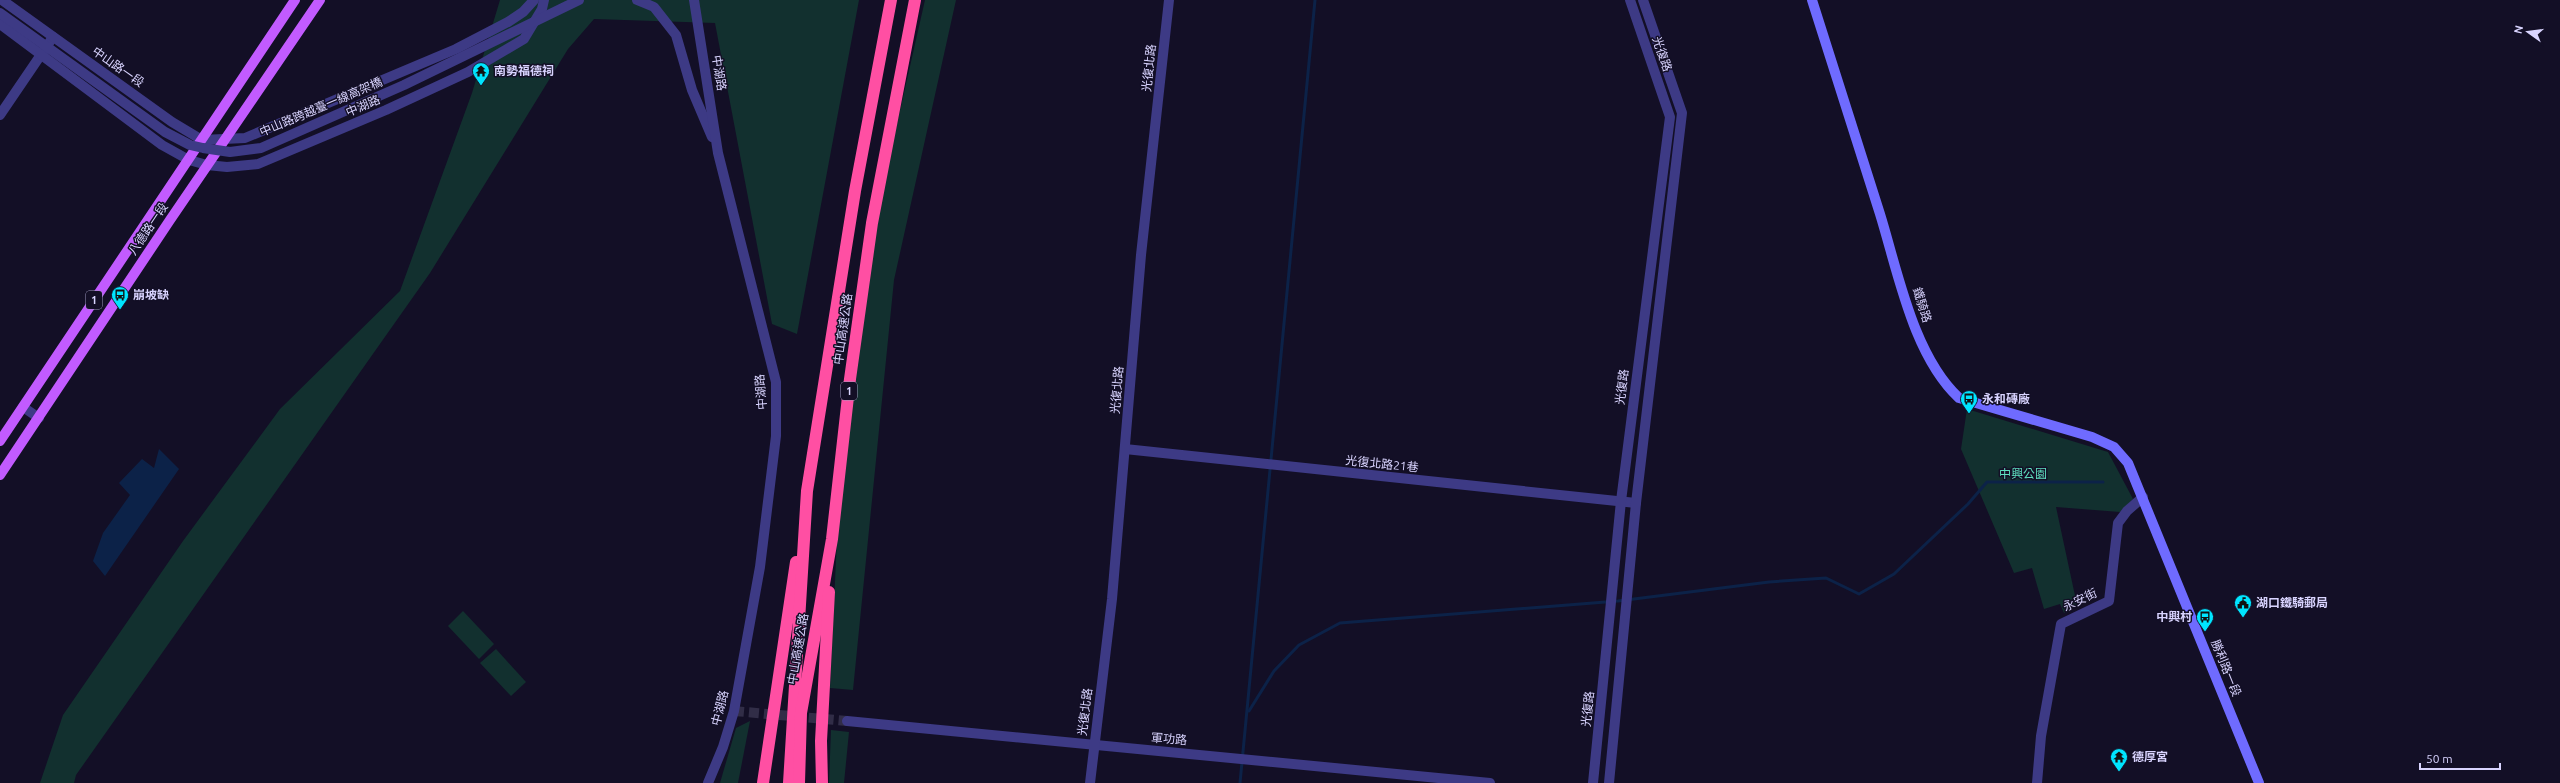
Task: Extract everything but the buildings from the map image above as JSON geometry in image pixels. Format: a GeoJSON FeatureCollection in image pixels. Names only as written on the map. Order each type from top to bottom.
{"type":"FeatureCollection","features":[{"type":"Feature","properties":{"kind":"highway","name":"中山高速公路"},"geometry":{"type":"LineString","coordinates":[[788,783],[807,492],[855,191],[890,0]]}},
{"type":"Feature","properties":{"kind":"highway","name":"中山高速公路"},"geometry":{"type":"LineString","coordinates":[[799,783],[801,713],[832,539],[850,379],[872,222],[915,0]]}},
{"type":"Feature","properties":{"kind":"highway"},"geometry":{"type":"LineString","coordinates":[[764,783],[782,646],[807,492]]}},
{"type":"Feature","properties":{"kind":"highway"},"geometry":{"type":"LineString","coordinates":[[822,783],[821,741],[832,539]]}},
{"type":"Feature","properties":{"kind":"main road","name":"八德路一段"},"geometry":{"type":"LineString","coordinates":[[0,441],[295,0]]}},
{"type":"Feature","properties":{"kind":"main road","name":"八德路一段"},"geometry":{"type":"LineString","coordinates":[[0,475],[207,165],[320,0]]}},
{"type":"Feature","properties":{"kind":"main road","name":"鐵騎路"},"geometry":{"type":"LineString","coordinates":[[1812,0],[1898,274],[1921,343],[1931,365],[1945,385],[1959,398],[2092,437],[2114,447],[2128,463],[2143,496]]}},
{"type":"Feature","properties":{"kind":"main road","name":"勝利路一段"},"geometry":{"type":"LineString","coordinates":[[2143,496],[2259,783]]}},
{"type":"Feature","properties":{"kind":"street","name":"中山路一段"},"geometry":{"type":"LineString","coordinates":[[2,0],[202,140]]}},
{"type":"Feature","properties":{"kind":"street","name":"中湖路"},"geometry":{"type":"LineString","coordinates":[[225,139],[245,138],[456,49],[508,22],[523,12],[534,0]]}},
{"type":"Feature","properties":{"kind":"street","name":"中湖路"},"geometry":{"type":"LineString","coordinates":[[207,165],[227,167],[258,164],[386,110],[468,72],[524,39],[542,9],[544,0]]}},
{"type":"Feature","properties":{"kind":"street","name":"中山路跨越臺一線高架橋"},"geometry":{"type":"LineString","coordinates":[[0,13],[165,132],[190,145],[230,152],[261,148],[322,123],[578,0]]}},
{"type":"Feature","properties":{"kind":"street"},"geometry":{"type":"LineString","coordinates":[[637,0],[654,7],[676,35],[692,90],[718,152]]}},
{"type":"Feature","properties":{"kind":"street","name":"中湖路"},"geometry":{"type":"LineString","coordinates":[[694,0],[718,152],[776,382],[776,436],[760,567],[734,710],[708,783]]}},
{"type":"Feature","properties":{"kind":"street","name":"光復北路"},"geometry":{"type":"LineString","coordinates":[[1090,783],[1112,599],[1142,255],[1169,0]]}},
{"type":"Feature","properties":{"kind":"street","name":"光復路"},"geometry":{"type":"LineString","coordinates":[[1593,783],[1622,501],[1670,117],[1630,0]]}},
{"type":"Feature","properties":{"kind":"street","name":"光復路"},"geometry":{"type":"LineString","coordinates":[[1609,783],[1636,503],[1682,113],[1643,0]]}},
{"type":"Feature","properties":{"kind":"street"},"geometry":{"type":"LineString","coordinates":[[0,24],[41,53],[137,127],[189,160],[207,165]]}},
{"type":"Feature","properties":{"kind":"street"},"geometry":{"type":"LineString","coordinates":[[0,115],[53,37]]}},
{"type":"Feature","properties":{"kind":"street"},"geometry":{"type":"LineString","coordinates":[[202,140],[225,139]]}},
{"type":"Feature","properties":{"kind":"street"},"geometry":{"type":"LineString","coordinates":[[23,407],[39,418]]}},
{"type":"Feature","properties":{"kind":"street","name":"光復北路21巷"},"geometry":{"type":"LineString","coordinates":[[1125,449],[1258,463],[1278,467],[1636,503]]}},
{"type":"Feature","properties":{"kind":"street","name":"永安街"},"geometry":{"type":"LineString","coordinates":[[2037,783],[2041,736],[2061,624],[2109,601],[2118,523],[2127,511],[2143,496]]}},
{"type":"Feature","properties":{"kind":"street","name":"軍功路"},"geometry":{"type":"LineString","coordinates":[[847,721],[1490,783]]}},
{"type":"Feature","properties":{"kind":"green space"},"geometry":{"type":"Polygon","coordinates":[[[500,0],[859,0],[797,334],[772,324],[715,23],[594,19],[568,49],[430,273],[76,775],[74,783],[40,783],[63,715],[183,541],[280,409],[400,291],[472,93],[500,0]]]}},
{"type":"Feature","properties":{"kind":"green space"},"geometry":{"type":"Polygon","coordinates":[[[925,0],[956,0],[894,280],[853,690],[830,688],[840,475],[875,221],[925,0]]]}},
{"type":"Feature","properties":{"kind":"green space","name":"中興公園"},"geometry":{"type":"Polygon","coordinates":[[[1967,409],[2108,452],[2133,499],[2120,512],[2056,507],[2077,605],[2064,613],[2060,604],[2044,609],[2032,568],[2014,573],[1961,449],[1967,409]]]}},
{"type":"Feature","properties":{"kind":"green space"},"geometry":{"type":"Polygon","coordinates":[[[463,611],[494,644],[479,659],[448,626],[463,611]]]}},
{"type":"Feature","properties":{"kind":"green space"},"geometry":{"type":"Polygon","coordinates":[[[496,649],[526,682],[511,696],[480,663],[496,649]]]}},
{"type":"Feature","properties":{"kind":"green space"},"geometry":{"type":"Polygon","coordinates":[[[750,721],[738,783],[720,783],[736,728],[750,721]]]}},
{"type":"Feature","properties":{"kind":"green space"},"geometry":{"type":"Polygon","coordinates":[[[831,730],[849,732],[844,783],[829,783],[831,730]]]}},
{"type":"Feature","properties":{"kind":"water"},"geometry":{"type":"Polygon","coordinates":[[[159,449],[179,469],[105,576],[93,561],[103,533],[130,495],[119,483],[142,459],[154,468],[159,449]]]}},
{"type":"Feature","properties":{"kind":"waterway"},"geometry":{"type":"LineString","coordinates":[[1240,783],[1315,0]]}},
{"type":"Feature","properties":{"kind":"waterway"},"geometry":{"type":"LineString","coordinates":[[1249,711],[1274,671],[1299,645],[1340,623],[1618,601],[1769,582],[1826,578],[1859,594],[1894,574],[1968,504],[1987,482],[2103,482]]}},
{"type":"Feature","properties":{"kind":"tunnel"},"geometry":{"type":"LineString","coordinates":[[734,711],[847,721]]}},
{"type":"Feature","properties":{"kind":"place","name":"南勢福德祠"},"geometry":{"type":"Point","coordinates":[481,86]}},
{"type":"Feature","properties":{"kind":"place","name":"崩坡缺"},"geometry":{"type":"Point","coordinates":[120,310]}},
{"type":"Feature","properties":{"kind":"place","name":"永和磚廠"},"geometry":{"type":"Point","coordinates":[1969,414]}},
{"type":"Feature","properties":{"kind":"place","name":"湖口鐵騎郵局"},"geometry":{"type":"Point","coordinates":[2243,618]}},
{"type":"Feature","properties":{"kind":"place","name":"中興村"},"geometry":{"type":"Point","coordinates":[2205,632]}},
{"type":"Feature","properties":{"kind":"place","name":"德厚宮"},"geometry":{"type":"Point","coordinates":[2119,772]}}]}
